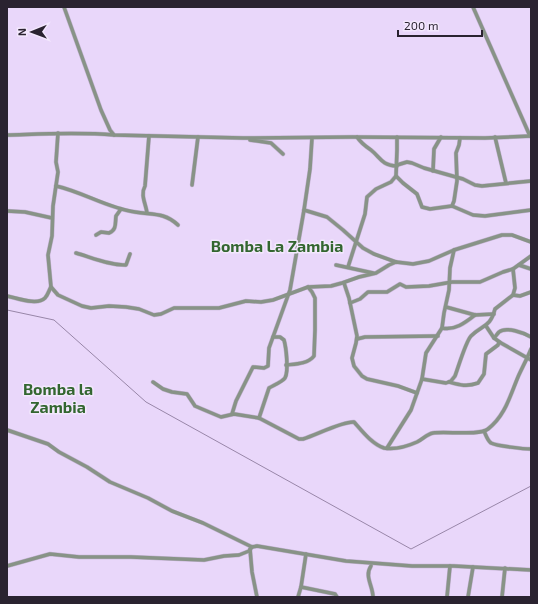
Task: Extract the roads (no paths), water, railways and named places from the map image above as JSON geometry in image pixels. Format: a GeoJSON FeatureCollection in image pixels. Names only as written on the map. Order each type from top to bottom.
{"type":"FeatureCollection","features":[{"type":"Feature","properties":{"kind":"street"},"geometry":{"type":"LineString","coordinates":[[64,7],[101,110],[110,130],[114,135]]}},
{"type":"Feature","properties":{"kind":"street"},"geometry":{"type":"LineString","coordinates":[[7,135],[89,133],[243,138],[460,138],[530,136],[473,7]]}},
{"type":"Feature","properties":{"kind":"street"},"geometry":{"type":"LineString","coordinates":[[7,296],[36,302],[45,298],[51,287],[48,255],[52,236],[52,218],[58,172],[56,162],[58,133]]}},
{"type":"Feature","properties":{"kind":"street"},"geometry":{"type":"LineString","coordinates":[[147,213],[146,206],[144,204],[143,189],[149,136]]}},
{"type":"Feature","properties":{"kind":"street"},"geometry":{"type":"LineString","coordinates":[[192,185],[198,137]]}},
{"type":"Feature","properties":{"kind":"street"},"geometry":{"type":"LineString","coordinates":[[357,137],[361,143],[371,150],[383,163],[390,166],[397,166],[407,162],[412,163],[432,171],[482,186],[530,180]]}},
{"type":"Feature","properties":{"kind":"street"},"geometry":{"type":"LineString","coordinates":[[348,267],[368,197],[376,190],[391,182],[396,176],[397,137]]}},
{"type":"Feature","properties":{"kind":"street"},"geometry":{"type":"LineString","coordinates":[[432,171],[434,149],[441,137]]}},
{"type":"Feature","properties":{"kind":"street"},"geometry":{"type":"LineString","coordinates":[[495,137],[506,184]]}},
{"type":"Feature","properties":{"kind":"street"},"geometry":{"type":"LineString","coordinates":[[232,414],[236,401],[253,367],[264,368],[268,366],[269,348],[290,290],[304,210],[312,138]]}},
{"type":"Feature","properties":{"kind":"street"},"geometry":{"type":"LineString","coordinates":[[452,206],[456,192],[456,153],[460,138]]}},
{"type":"Feature","properties":{"kind":"street"},"geometry":{"type":"LineString","coordinates":[[245,139],[271,143],[283,154]]}},
{"type":"Feature","properties":{"kind":"street"},"geometry":{"type":"LineString","coordinates":[[396,176],[402,183],[417,194],[422,207],[430,209],[452,206],[473,215],[485,216],[531,210]]}},
{"type":"Feature","properties":{"kind":"street"},"geometry":{"type":"LineString","coordinates":[[56,186],[67,188],[122,210],[158,214],[172,219],[178,225]]}},
{"type":"Feature","properties":{"kind":"street"},"geometry":{"type":"LineString","coordinates":[[96,235],[101,232],[109,234],[113,231],[116,224],[116,216],[122,210]]}},
{"type":"Feature","properties":{"kind":"street"},"geometry":{"type":"LineString","coordinates":[[304,210],[327,217],[363,248],[374,254],[396,262],[413,264],[429,261],[454,250],[502,234],[512,235],[531,242]]}},
{"type":"Feature","properties":{"kind":"street"},"geometry":{"type":"LineString","coordinates":[[7,211],[24,212],[52,218]]}},
{"type":"Feature","properties":{"kind":"street"},"geometry":{"type":"LineString","coordinates":[[387,448],[411,410],[422,379],[426,353],[442,328],[450,268],[454,250]]}},
{"type":"Feature","properties":{"kind":"street"},"geometry":{"type":"LineString","coordinates":[[76,253],[108,263],[121,265],[126,265],[130,254]]}},
{"type":"Feature","properties":{"kind":"street"},"geometry":{"type":"LineString","coordinates":[[350,303],[360,299],[368,292],[387,292],[400,284],[406,287],[415,287],[449,282],[480,282],[503,272],[513,270],[531,256]]}},
{"type":"Feature","properties":{"kind":"street"},"geometry":{"type":"LineString","coordinates":[[51,287],[58,294],[82,306],[91,308],[126,306],[154,315],[161,314],[172,308],[219,308],[246,302],[273,300],[308,287],[331,286],[376,273],[396,262]]}},
{"type":"Feature","properties":{"kind":"street"},"geometry":{"type":"LineString","coordinates":[[519,265],[531,269]]}},
{"type":"Feature","properties":{"kind":"street"},"geometry":{"type":"LineString","coordinates":[[336,266],[376,273]]}},
{"type":"Feature","properties":{"kind":"street"},"geometry":{"type":"LineString","coordinates":[[449,382],[455,376],[470,336],[486,326],[494,316],[497,307],[513,295],[515,288],[513,270]]}},
{"type":"Feature","properties":{"kind":"street"},"geometry":{"type":"LineString","coordinates":[[344,282],[357,339],[353,354],[353,362],[362,376],[367,379],[398,386],[417,393]]}},
{"type":"Feature","properties":{"kind":"street"},"geometry":{"type":"LineString","coordinates":[[286,365],[306,362],[314,356],[314,298],[308,287]]}},
{"type":"Feature","properties":{"kind":"street"},"geometry":{"type":"LineString","coordinates":[[513,295],[520,296],[531,292]]}},
{"type":"Feature","properties":{"kind":"street"},"geometry":{"type":"LineString","coordinates":[[446,307],[475,315],[494,314]]}},
{"type":"Feature","properties":{"kind":"street"},"geometry":{"type":"LineString","coordinates":[[442,328],[449,329],[461,325],[475,315]]}},
{"type":"Feature","properties":{"kind":"street"},"geometry":{"type":"LineString","coordinates":[[486,326],[494,338],[499,342],[529,359]]}},
{"type":"Feature","properties":{"kind":"street"},"geometry":{"type":"LineString","coordinates":[[494,338],[499,332],[505,330],[526,334],[531,337]]}},
{"type":"Feature","properties":{"kind":"street"},"geometry":{"type":"LineString","coordinates":[[357,339],[365,337],[438,336]]}},
{"type":"Feature","properties":{"kind":"street"},"geometry":{"type":"LineString","coordinates":[[259,418],[269,388],[285,377],[286,365],[284,340],[273,337]]}},
{"type":"Feature","properties":{"kind":"street"},"geometry":{"type":"LineString","coordinates":[[422,379],[449,382],[460,386],[468,386],[478,383],[484,374],[486,354],[499,342]]}},
{"type":"Feature","properties":{"kind":"street"},"geometry":{"type":"LineString","coordinates":[[153,382],[163,389],[187,394],[195,406],[219,416],[232,414],[259,418],[299,439],[312,436],[342,424],[354,422],[378,446],[398,448],[418,442],[432,433],[484,431],[498,420],[506,407],[516,381],[529,359],[531,349]]}},
{"type":"Feature","properties":{"kind":"street"},"geometry":{"type":"LineString","coordinates":[[7,430],[48,444],[110,482],[148,498],[172,511],[203,523],[251,548]]}},
{"type":"Feature","properties":{"kind":"street"},"geometry":{"type":"LineString","coordinates":[[484,431],[487,438],[492,443],[523,449],[531,449]]}},
{"type":"Feature","properties":{"kind":"street"},"geometry":{"type":"LineString","coordinates":[[7,566],[50,554],[79,557],[131,557],[204,560],[239,555],[257,546],[346,562],[531,570]]}},
{"type":"Feature","properties":{"kind":"street"},"geometry":{"type":"LineString","coordinates":[[251,548],[252,572],[257,597]]}},
{"type":"Feature","properties":{"kind":"street"},"geometry":{"type":"LineString","coordinates":[[298,597],[306,554]]}},
{"type":"Feature","properties":{"kind":"street"},"geometry":{"type":"LineString","coordinates":[[371,566],[368,574],[373,597]]}},
{"type":"Feature","properties":{"kind":"street"},"geometry":{"type":"LineString","coordinates":[[447,597],[450,566]]}},
{"type":"Feature","properties":{"kind":"street"},"geometry":{"type":"LineString","coordinates":[[468,597],[473,567]]}},
{"type":"Feature","properties":{"kind":"street"},"geometry":{"type":"LineString","coordinates":[[502,597],[505,568]]}},
{"type":"Feature","properties":{"kind":"street"},"geometry":{"type":"LineString","coordinates":[[301,587],[335,594],[337,597]]}},
{"type":"Feature","properties":{"kind":"waterway"},"geometry":{"type":"LineString","coordinates":[[7,310],[54,320],[146,402],[411,549],[531,486]]}},
{"type":"Feature","properties":{"kind":"district","name":"Bomba La Zambia"},"geometry":{"type":"Point","coordinates":[277,246]}},
{"type":"Feature","properties":{"kind":"district","name":"Bomba la Zambia"},"geometry":{"type":"Point","coordinates":[58,398]}}]}
